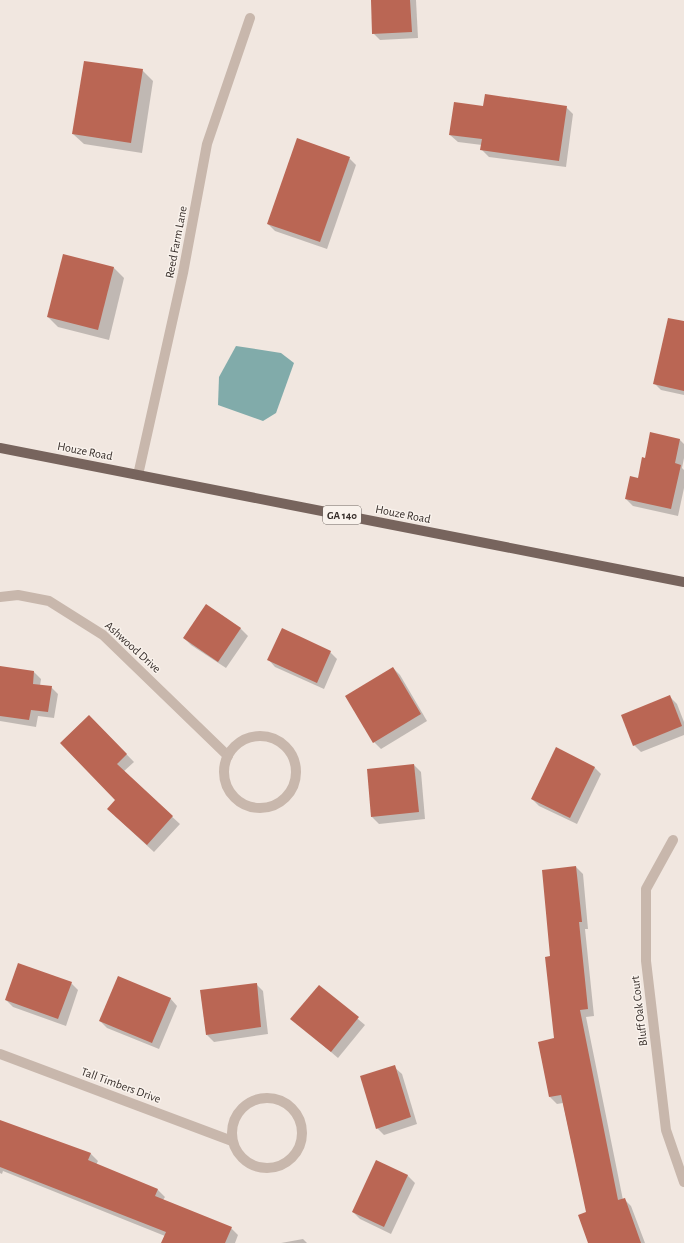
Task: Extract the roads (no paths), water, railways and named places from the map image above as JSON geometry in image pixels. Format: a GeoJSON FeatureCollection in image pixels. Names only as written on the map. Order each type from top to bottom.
{"type":"FeatureCollection","features":[{"type":"Feature","properties":{"kind":"main road","name":"Houze Road"},"geometry":{"type":"LineString","coordinates":[[0,448],[684,582]]}},
{"type":"Feature","properties":{"kind":"street","name":"Reed Farm Lane"},"geometry":{"type":"LineString","coordinates":[[138,475],[183,273],[207,144],[250,18]]}},
{"type":"Feature","properties":{"kind":"street","name":"Ashwood Drive"},"geometry":{"type":"LineString","coordinates":[[0,597],[18,595],[49,601],[103,635],[228,756]]}},
{"type":"Feature","properties":{"kind":"street"},"geometry":{"type":"LineString","coordinates":[[263,736],[276,739],[288,748],[295,760],[296,774],[293,788],[284,800],[272,807],[258,808],[244,805],[233,796],[226,784],[224,770],[228,756],[236,745],[249,738],[263,736]]}},
{"type":"Feature","properties":{"kind":"street","name":"Bluff Oak Court"},"geometry":{"type":"LineString","coordinates":[[673,840],[646,889],[646,961],[666,1130],[684,1182]]}},
{"type":"Feature","properties":{"kind":"street","name":"Tall Timbers Drive"},"geometry":{"type":"LineString","coordinates":[[0,1054],[232,1141]]}},
{"type":"Feature","properties":{"kind":"street"},"geometry":{"type":"LineString","coordinates":[[260,1098],[274,1098],[287,1103],[297,1112],[302,1125],[303,1139],[297,1152],[288,1162],[275,1168],[261,1168],[248,1163],[238,1153],[232,1141],[232,1126],[237,1114],[247,1104],[260,1098]]}},
{"type":"Feature","properties":{"kind":"water"},"geometry":{"type":"Polygon","coordinates":[[[236,346],[281,353],[294,363],[276,413],[263,421],[218,405],[219,377],[236,346]]]}}]}
